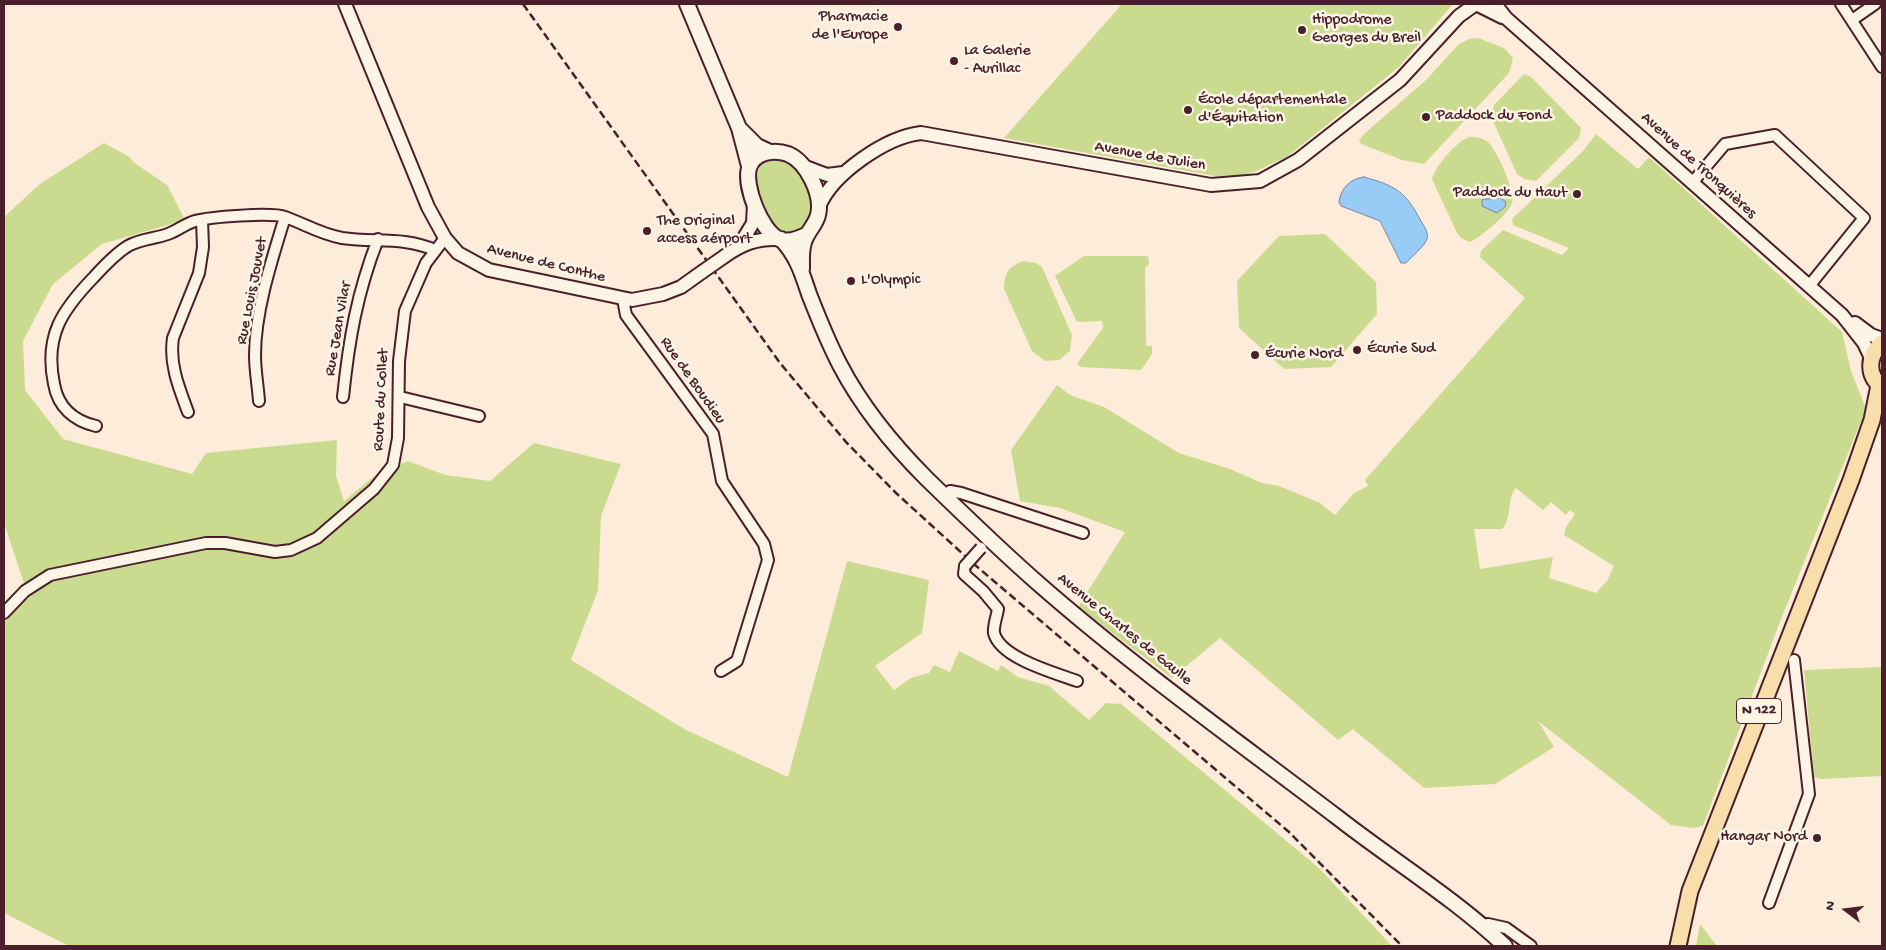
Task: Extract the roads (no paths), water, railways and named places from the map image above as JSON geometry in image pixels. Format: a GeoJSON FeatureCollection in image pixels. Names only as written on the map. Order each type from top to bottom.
{"type":"FeatureCollection","features":[{"type":"Feature","properties":{"kind":"main road"},"geometry":{"type":"LineString","coordinates":[[687,4],[739,128],[749,166],[750,188],[754,204],[764,225],[780,239],[794,240],[808,234],[818,217],[819,207],[817,197],[803,166],[787,154],[770,152],[757,146],[739,128]]}},
{"type":"Feature","properties":{"kind":"main road"},"geometry":{"type":"LineString","coordinates":[[749,166],[755,159],[770,152]]}},
{"type":"Feature","properties":{"kind":"main road","name":"Avenue Charles de Gaulle"},"geometry":{"type":"LineString","coordinates":[[802,270],[802,250],[808,234]]}},
{"type":"Feature","properties":{"kind":"main road","name":"Avenue Charles de Gaulle"},"geometry":{"type":"LineString","coordinates":[[780,239],[792,252],[802,270],[809,294],[840,364],[857,393],[899,449],[945,496],[984,542],[1115,647],[1355,831],[1484,927],[1504,946]]}},
{"type":"Feature","properties":{"kind":"main road"},"geometry":{"type":"LineString","coordinates":[[1881,386],[1871,370],[1871,358],[1882,341]]}},
{"type":"Feature","properties":{"kind":"main road","name":"N 122"},"geometry":{"type":"LineString","coordinates":[[1678,946],[1690,891],[1706,846],[1851,480],[1872,420],[1881,386]]}},
{"type":"Feature","properties":{"kind":"main road"},"geometry":{"type":"LineString","coordinates":[[1851,480],[1882,412]]}},
{"type":"Feature","properties":{"kind":"street","name":"Avenue de Conthe"},"geometry":{"type":"LineString","coordinates":[[344,4],[428,207],[445,238],[458,253],[489,270],[623,299],[638,299],[663,294],[681,287],[739,246],[754,240],[780,239]]}},
{"type":"Feature","properties":{"kind":"street","name":"Avenue de Tronquières"},"geometry":{"type":"LineString","coordinates":[[1495,4],[1506,18],[1842,315],[1864,343],[1871,358]]}},
{"type":"Feature","properties":{"kind":"street"},"geometry":{"type":"LineString","coordinates":[[1841,4],[1882,67]]}},
{"type":"Feature","properties":{"kind":"street"},"geometry":{"type":"LineString","coordinates":[[1852,20],[1875,4]]}},
{"type":"Feature","properties":{"kind":"street","name":"Avenue de Tronquières"},"geometry":{"type":"LineString","coordinates":[[1473,5],[1506,18]]}},
{"type":"Feature","properties":{"kind":"street","name":"Avenue de Julien"},"geometry":{"type":"LineString","coordinates":[[819,207],[826,192],[843,174],[892,140],[906,134],[921,133],[1210,185],[1260,181],[1298,160],[1400,80],[1422,56],[1455,14],[1473,5]]}},
{"type":"Feature","properties":{"kind":"street"},"geometry":{"type":"LineString","coordinates":[[1692,183],[1726,144],[1775,136],[1864,218],[1809,286]]}},
{"type":"Feature","properties":{"kind":"street"},"geometry":{"type":"LineString","coordinates":[[803,166],[827,175],[843,174]]}},
{"type":"Feature","properties":{"kind":"street","name":"Avenue de Conthe"},"geometry":{"type":"LineString","coordinates":[[739,246],[749,232],[754,217],[754,204]]}},
{"type":"Feature","properties":{"kind":"street"},"geometry":{"type":"LineString","coordinates":[[96,426],[84,423],[73,417],[65,409],[54,388],[50,361],[58,321],[74,298],[110,260],[127,247],[168,234],[194,221],[274,214],[329,235],[359,239],[414,242],[435,250]]}},
{"type":"Feature","properties":{"kind":"street","name":"Rue Louis Jouvet"},"geometry":{"type":"LineString","coordinates":[[259,401],[255,354],[259,324],[266,286],[285,217]]}},
{"type":"Feature","properties":{"kind":"street"},"geometry":{"type":"LineString","coordinates":[[188,412],[172,363],[171,347],[175,331],[199,273],[203,247],[202,220]]}},
{"type":"Feature","properties":{"kind":"street","name":"Route du Collet"},"geometry":{"type":"LineString","coordinates":[[4,612],[37,581],[66,571],[206,543],[226,543],[275,552],[303,546],[317,538],[374,489],[392,465],[398,438],[399,362],[405,311],[414,288],[435,250],[445,238]]}},
{"type":"Feature","properties":{"kind":"street","name":"Rue Jean Vilar"},"geometry":{"type":"LineString","coordinates":[[343,397],[356,305],[378,239]]}},
{"type":"Feature","properties":{"kind":"street","name":"Rue de Boudieu"},"geometry":{"type":"LineString","coordinates":[[623,299],[626,315],[713,434],[722,481],[764,544],[768,560],[737,661],[721,671]]}},
{"type":"Feature","properties":{"kind":"street"},"geometry":{"type":"LineString","coordinates":[[1842,315],[1882,341]]}},
{"type":"Feature","properties":{"kind":"street"},"geometry":{"type":"LineString","coordinates":[[400,397],[479,416]]}},
{"type":"Feature","properties":{"kind":"street"},"geometry":{"type":"LineString","coordinates":[[945,496],[950,491],[960,493],[1083,533]]}},
{"type":"Feature","properties":{"kind":"street"},"geometry":{"type":"LineString","coordinates":[[984,542],[965,566],[964,574],[983,590],[998,609],[994,632],[1001,646],[1028,664],[1077,681]]}},
{"type":"Feature","properties":{"kind":"street"},"geometry":{"type":"LineString","coordinates":[[1769,903],[1809,794],[1794,660]]}},
{"type":"Feature","properties":{"kind":"street"},"geometry":{"type":"LineString","coordinates":[[1484,927],[1488,924],[1506,928],[1531,946]]}},
{"type":"Feature","properties":{"kind":"water"},"geometry":{"type":"Polygon","coordinates":[[[1364,177],[1384,183],[1404,196],[1426,230],[1427,239],[1406,263],[1401,263],[1380,221],[1341,206],[1339,202],[1347,185],[1364,177]]]}},
{"type":"Feature","properties":{"kind":"water"},"geometry":{"type":"Polygon","coordinates":[[[1500,198],[1506,202],[1505,207],[1497,213],[1482,206],[1482,200],[1500,198]]]}},
{"type":"Feature","properties":{"kind":"railway"},"geometry":{"type":"LineString","coordinates":[[523,4],[780,363],[846,442],[896,493],[975,565],[1289,832],[1402,946]]}},
{"type":"Feature","properties":{"kind":"place","name":"Pharmacie de l'Europe"},"geometry":{"type":"Point","coordinates":[898,27]}},
{"type":"Feature","properties":{"kind":"place","name":"Hippodrome Georges du Breil"},"geometry":{"type":"Point","coordinates":[1302,30]}},
{"type":"Feature","properties":{"kind":"place","name":"La Galerie - Aurillac"},"geometry":{"type":"Point","coordinates":[954,61]}},
{"type":"Feature","properties":{"kind":"place","name":"École départementale d'Équitation"},"geometry":{"type":"Point","coordinates":[1188,110]}},
{"type":"Feature","properties":{"kind":"place","name":"Paddock du Fond"},"geometry":{"type":"Point","coordinates":[1426,117]}},
{"type":"Feature","properties":{"kind":"place","name":"Paddock du Haut"},"geometry":{"type":"Point","coordinates":[1577,194]}},
{"type":"Feature","properties":{"kind":"place","name":"The Original access aérport"},"geometry":{"type":"Point","coordinates":[647,231]}},
{"type":"Feature","properties":{"kind":"place","name":"L'Olympic"},"geometry":{"type":"Point","coordinates":[851,281]}},
{"type":"Feature","properties":{"kind":"place","name":"Écurie Sud"},"geometry":{"type":"Point","coordinates":[1357,350]}},
{"type":"Feature","properties":{"kind":"place","name":"Écurie Nord"},"geometry":{"type":"Point","coordinates":[1255,355]}},
{"type":"Feature","properties":{"kind":"place","name":"Hangar Nord"},"geometry":{"type":"Point","coordinates":[1817,838]}}]}
